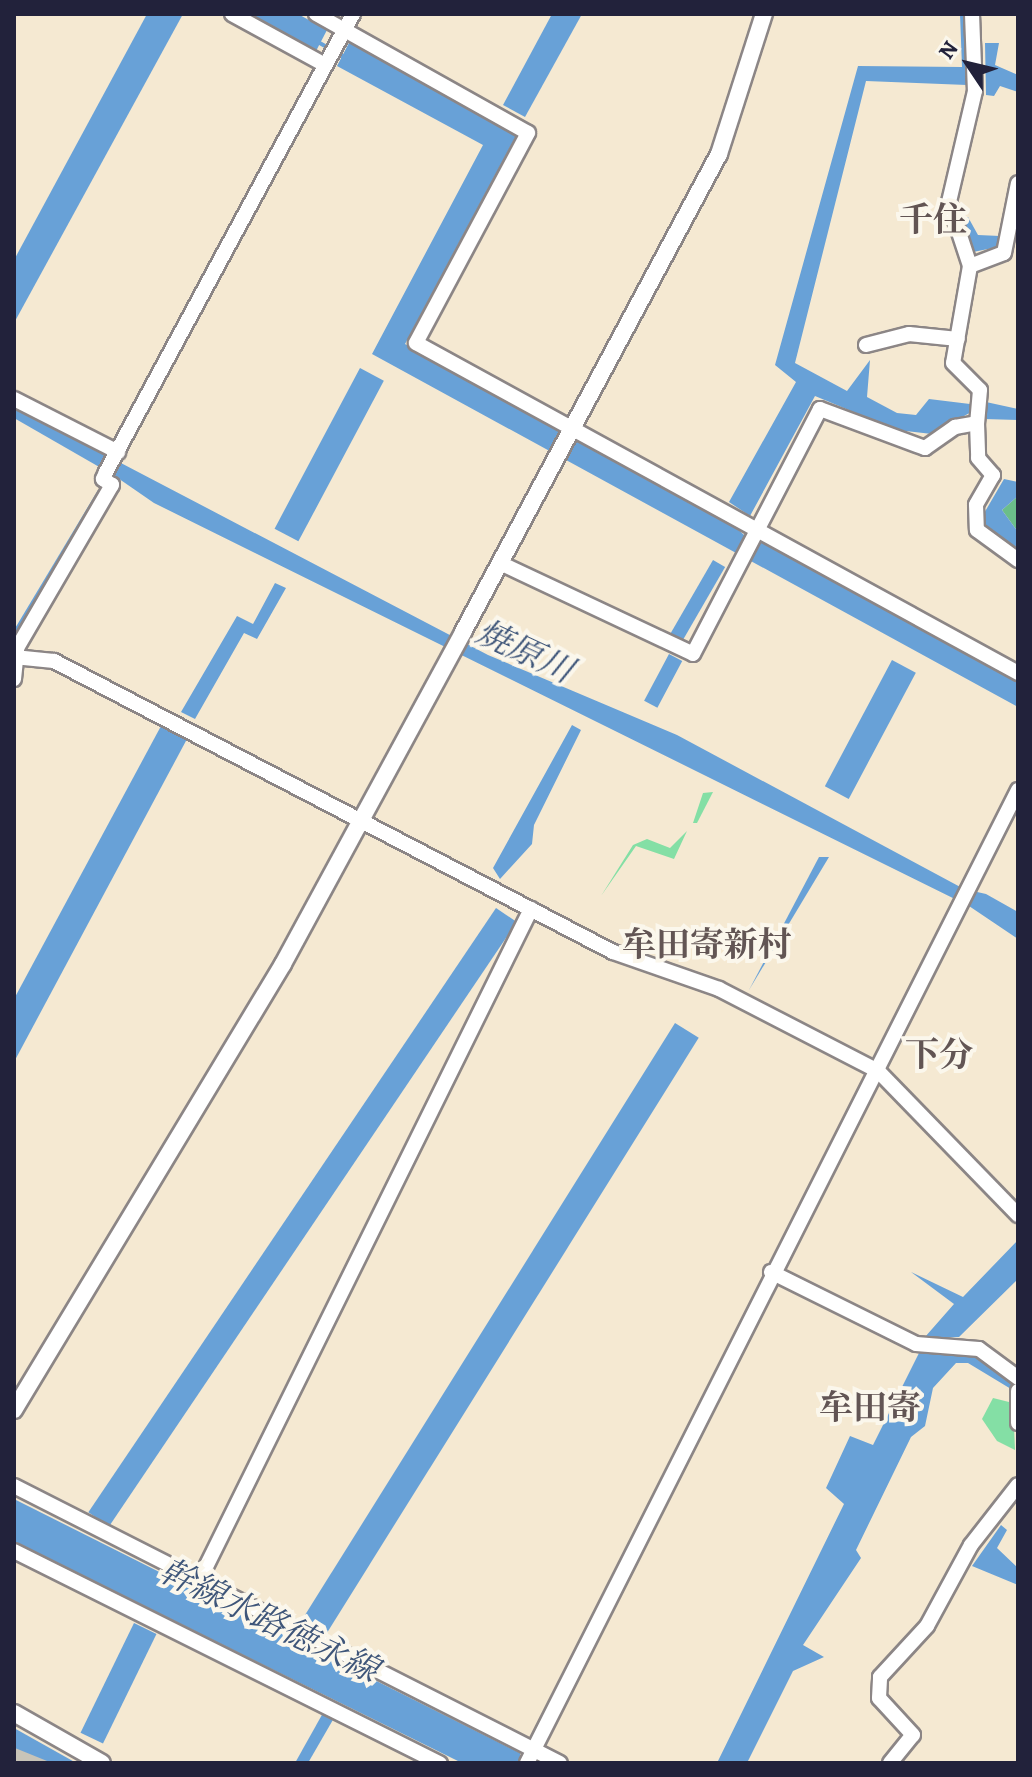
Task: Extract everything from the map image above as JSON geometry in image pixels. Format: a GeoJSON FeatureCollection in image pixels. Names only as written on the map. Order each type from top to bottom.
{"type":"FeatureCollection","features":[{"type":"Feature","properties":{"kind":"street"},"geometry":{"type":"LineString","coordinates":[[232,14],[326,64]]}},
{"type":"Feature","properties":{"kind":"street"},"geometry":{"type":"LineString","coordinates":[[316,14],[528,133],[416,343],[753,534],[1018,673]]}},
{"type":"Feature","properties":{"kind":"street"},"geometry":{"type":"LineString","coordinates":[[14,679],[15,657],[112,485],[103,479],[106,472],[353,14]]}},
{"type":"Feature","properties":{"kind":"street"},"geometry":{"type":"LineString","coordinates":[[14,1410],[283,964],[450,657],[719,154],[764,14]]}},
{"type":"Feature","properties":{"kind":"street"},"geometry":{"type":"LineString","coordinates":[[972,14],[975,91],[949,202],[970,266],[953,363],[980,390],[978,458],[993,475],[976,505],[977,530],[1018,560]]}},
{"type":"Feature","properties":{"kind":"street"},"geometry":{"type":"LineString","coordinates":[[970,266],[1004,253],[1018,183]]}},
{"type":"Feature","properties":{"kind":"street"},"geometry":{"type":"LineString","coordinates":[[866,345],[909,334],[958,339]]}},
{"type":"Feature","properties":{"kind":"street"},"geometry":{"type":"LineString","coordinates":[[14,399],[116,454]]}},
{"type":"Feature","properties":{"kind":"street"},"geometry":{"type":"LineString","coordinates":[[500,563],[693,654],[820,409],[925,448],[955,427],[977,423]]}},
{"type":"Feature","properties":{"kind":"street"},"geometry":{"type":"LineString","coordinates":[[15,657],[54,661],[362,816],[613,952],[719,989],[878,1071],[1018,1215]]}},
{"type":"Feature","properties":{"kind":"street"},"geometry":{"type":"LineString","coordinates":[[530,1758],[771,1272],[878,1071],[1018,790]]}},
{"type":"Feature","properties":{"kind":"street"},"geometry":{"type":"LineString","coordinates":[[198,1583],[531,909]]}},
{"type":"Feature","properties":{"kind":"street"},"geometry":{"type":"LineString","coordinates":[[771,1272],[916,1344],[979,1349],[1018,1378]]}},
{"type":"Feature","properties":{"kind":"street"},"geometry":{"type":"LineString","coordinates":[[1018,1391],[1018,1423]]}},
{"type":"Feature","properties":{"kind":"street"},"geometry":{"type":"LineString","coordinates":[[890,1763],[913,1735],[879,1698],[880,1677],[927,1626],[971,1545],[1018,1485]]}},
{"type":"Feature","properties":{"kind":"street"},"geometry":{"type":"LineString","coordinates":[[14,1486],[530,1758],[560,1763]]}},
{"type":"Feature","properties":{"kind":"street"},"geometry":{"type":"LineString","coordinates":[[14,1551],[440,1763]]}},
{"type":"Feature","properties":{"kind":"street"},"geometry":{"type":"LineString","coordinates":[[14,1713],[102,1763]]}},
{"type":"Feature","properties":{"kind":"shaded area"},"geometry":{"type":"Polygon","coordinates":[[[14,1729],[54,1763],[14,1763],[14,1729]]]}},
{"type":"Feature","properties":{"kind":"green space"},"geometry":{"type":"Polygon","coordinates":[[[1018,496],[1018,532],[1002,510],[1018,496]]]}},
{"type":"Feature","properties":{"kind":"green space"},"geometry":{"type":"Polygon","coordinates":[[[713,792],[697,823],[693,823],[703,793],[713,792]]]}},
{"type":"Feature","properties":{"kind":"green space"},"geometry":{"type":"Polygon","coordinates":[[[687,831],[674,859],[636,846],[601,896],[633,845],[647,839],[670,848],[687,831]]]}},
{"type":"Feature","properties":{"kind":"green space"},"geometry":{"type":"Polygon","coordinates":[[[993,1398],[1013,1403],[1015,1450],[997,1441],[982,1419],[993,1398]]]}},
{"type":"Feature","properties":{"kind":"water"},"geometry":{"type":"Polygon","coordinates":[[[147,14],[183,14],[14,323],[14,260],[147,14]]]}},
{"type":"Feature","properties":{"kind":"water"},"geometry":{"type":"Polygon","coordinates":[[[244,14],[298,14],[327,30],[315,53],[244,14]]]}},
{"type":"Feature","properties":{"kind":"water"},"geometry":{"type":"Polygon","coordinates":[[[552,14],[582,14],[525,117],[503,105],[552,14]]]}},
{"type":"Feature","properties":{"kind":"water"},"geometry":{"type":"Polygon","coordinates":[[[960,14],[965,16],[967,85],[866,81],[795,363],[847,391],[870,360],[867,397],[897,413],[916,415],[929,399],[970,404],[973,411],[932,434],[897,430],[815,396],[750,516],[729,502],[796,382],[775,365],[858,66],[962,67],[960,14]]]}},
{"type":"Feature","properties":{"kind":"water"},"geometry":{"type":"Polygon","coordinates":[[[350,41],[517,134],[405,344],[732,524],[755,545],[762,542],[1018,682],[1018,707],[372,354],[483,145],[337,66],[350,41]]]}},
{"type":"Feature","properties":{"kind":"water"},"geometry":{"type":"Polygon","coordinates":[[[985,43],[999,43],[995,65],[1018,75],[1018,92],[1000,86],[994,96],[986,95],[985,43]]]}},
{"type":"Feature","properties":{"kind":"water"},"geometry":{"type":"Polygon","coordinates":[[[968,217],[978,235],[1000,236],[998,247],[973,252],[962,218],[968,217]]]}},
{"type":"Feature","properties":{"kind":"water"},"geometry":{"type":"Polygon","coordinates":[[[360,368],[384,381],[298,541],[275,529],[360,368]]]}},
{"type":"Feature","properties":{"kind":"water"},"geometry":{"type":"Polygon","coordinates":[[[986,402],[1018,409],[1018,420],[984,419],[986,402]]]}},
{"type":"Feature","properties":{"kind":"water"},"geometry":{"type":"Polygon","coordinates":[[[14,406],[107,455],[101,468],[14,418],[14,406]]]}},
{"type":"Feature","properties":{"kind":"water"},"geometry":{"type":"Polygon","coordinates":[[[119,462],[488,655],[677,735],[964,889],[986,894],[1018,912],[1018,939],[969,906],[154,503],[112,474],[119,462]]]}},
{"type":"Feature","properties":{"kind":"water"},"geometry":{"type":"Polygon","coordinates":[[[1004,479],[1018,482],[1018,496],[1002,510],[1018,532],[1018,552],[986,533],[983,515],[1004,479]]]}},
{"type":"Feature","properties":{"kind":"water"},"geometry":{"type":"Polygon","coordinates":[[[98,490],[101,491],[14,642],[14,630],[98,490]]]}},
{"type":"Feature","properties":{"kind":"water"},"geometry":{"type":"Polygon","coordinates":[[[713,560],[725,567],[683,641],[670,634],[713,560]]]}},
{"type":"Feature","properties":{"kind":"water"},"geometry":{"type":"Polygon","coordinates":[[[275,583],[286,588],[257,639],[244,633],[195,719],[181,712],[237,616],[253,624],[275,583]]]}},
{"type":"Feature","properties":{"kind":"water"},"geometry":{"type":"Polygon","coordinates":[[[669,654],[682,661],[657,708],[644,701],[669,654]]]}},
{"type":"Feature","properties":{"kind":"water"},"geometry":{"type":"Polygon","coordinates":[[[892,660],[916,673],[849,799],[825,786],[892,660]]]}},
{"type":"Feature","properties":{"kind":"water"},"geometry":{"type":"Polygon","coordinates":[[[572,725],[581,730],[534,825],[532,844],[500,879],[493,868],[572,725]]]}},
{"type":"Feature","properties":{"kind":"water"},"geometry":{"type":"Polygon","coordinates":[[[161,726],[187,739],[14,1062],[14,999],[161,726]]]}},
{"type":"Feature","properties":{"kind":"water"},"geometry":{"type":"Polygon","coordinates":[[[819,857],[829,857],[749,990],[819,857]]]}},
{"type":"Feature","properties":{"kind":"water"},"geometry":{"type":"Polygon","coordinates":[[[496,908],[517,922],[109,1526],[88,1512],[496,908]]]}},
{"type":"Feature","properties":{"kind":"water"},"geometry":{"type":"Polygon","coordinates":[[[675,1023],[699,1038],[325,1636],[301,1621],[675,1023]]]}},
{"type":"Feature","properties":{"kind":"water"},"geometry":{"type":"Polygon","coordinates":[[[1018,1240],[1018,1279],[959,1337],[940,1338],[940,1351],[969,1351],[1012,1377],[1011,1389],[968,1363],[956,1363],[933,1388],[925,1426],[911,1437],[856,1550],[861,1558],[803,1645],[824,1657],[793,1671],[747,1763],[717,1763],[844,1504],[826,1488],[850,1436],[873,1445],[919,1353],[933,1351],[935,1338],[925,1337],[954,1304],[911,1272],[963,1297],[1018,1240]]]}},
{"type":"Feature","properties":{"kind":"water"},"geometry":{"type":"Polygon","coordinates":[[[14,1499],[520,1753],[520,1763],[462,1763],[33,1551],[14,1541],[14,1499]]]}},
{"type":"Feature","properties":{"kind":"water"},"geometry":{"type":"Polygon","coordinates":[[[1001,1525],[1007,1530],[997,1548],[1018,1568],[1018,1585],[972,1566],[1001,1525]]]}},
{"type":"Feature","properties":{"kind":"water"},"geometry":{"type":"Polygon","coordinates":[[[134,1623],[156,1634],[103,1744],[81,1733],[134,1623]]]}},
{"type":"Feature","properties":{"kind":"water"},"geometry":{"type":"Polygon","coordinates":[[[323,1713],[334,1718],[308,1763],[295,1763],[323,1713]]]}},
{"type":"Feature","properties":{"kind":"water"},"geometry":{"type":"Polygon","coordinates":[[[14,1728],[76,1763],[52,1763],[15,1748],[14,1728]]]}},
{"type":"Feature","properties":{"kind":"waterway"},"geometry":{"type":"LineString","coordinates":[[318,42],[346,58]]}},
{"type":"Feature","properties":{"kind":"district","name":"千住"},"geometry":{"type":"Point","coordinates":[933,220]}},
{"type":"Feature","properties":{"kind":"district","name":"牟田寄新村"},"geometry":{"type":"Point","coordinates":[707,945]}},
{"type":"Feature","properties":{"kind":"district","name":"下分"},"geometry":{"type":"Point","coordinates":[939,1055]}},
{"type":"Feature","properties":{"kind":"district","name":"牟田寄"},"geometry":{"type":"Point","coordinates":[870,1408]}},
{"type":"Feature","properties":{"kind":"water label","name":"焼原川"},"geometry":{"type":"Point","coordinates":[525,651]}},
{"type":"Feature","properties":{"kind":"water label","name":"幹線水路徳永線"},"geometry":{"type":"Point","coordinates":[269,1620]}}]}
